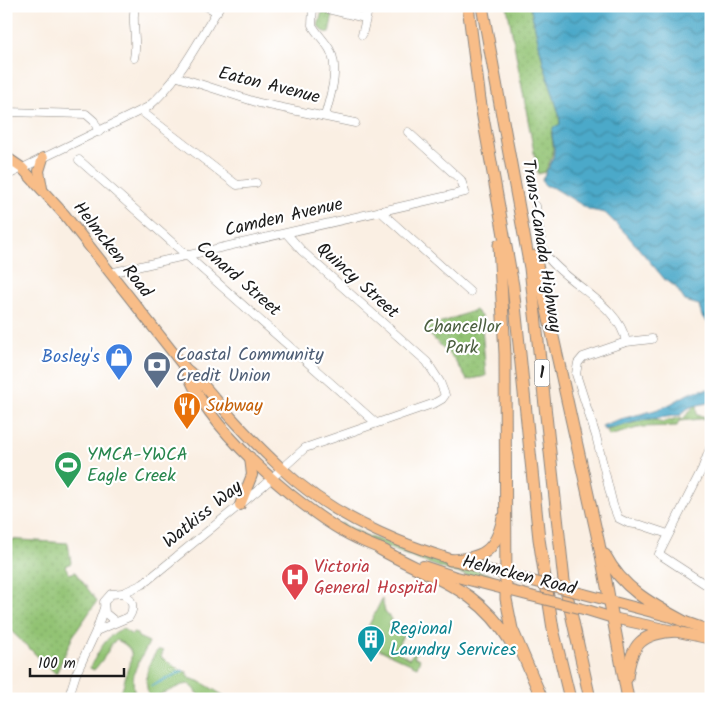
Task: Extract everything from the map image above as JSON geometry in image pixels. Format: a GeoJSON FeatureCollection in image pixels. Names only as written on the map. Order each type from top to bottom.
{"type":"FeatureCollection","features":[{"type":"Feature","properties":{"kind":"highway","name":"Trans-Canada Highway"},"geometry":{"type":"LineString","coordinates":[[468,6],[480,100],[513,286],[542,558],[553,629],[570,699]]}},
{"type":"Feature","properties":{"kind":"highway","name":"Trans-Canada Highway"},"geometry":{"type":"LineString","coordinates":[[482,6],[534,294],[564,581],[590,699]]}},
{"type":"Feature","properties":{"kind":"highway"},"geometry":{"type":"LineString","coordinates":[[489,47],[498,72],[521,191],[599,544],[627,693]]}},
{"type":"Feature","properties":{"kind":"highway"},"geometry":{"type":"LineString","coordinates":[[480,100],[482,139],[496,217],[501,263],[505,354],[506,590],[512,629],[542,699]]}},
{"type":"Feature","properties":{"kind":"highway"},"geometry":{"type":"LineString","coordinates":[[450,560],[475,558],[493,545],[500,530],[505,479]]}},
{"type":"Feature","properties":{"kind":"highway"},"geometry":{"type":"LineString","coordinates":[[599,544],[612,569],[622,581],[680,626]]}},
{"type":"Feature","properties":{"kind":"highway"},"geometry":{"type":"LineString","coordinates":[[380,549],[413,568],[457,588],[476,600],[498,623],[530,674]]}},
{"type":"Feature","properties":{"kind":"highway"},"geometry":{"type":"LineString","coordinates":[[627,693],[630,659],[634,649],[643,638],[651,634],[680,626]]}},
{"type":"Feature","properties":{"kind":"main road","name":"Helmcken Road"},"geometry":{"type":"LineString","coordinates":[[6,157],[22,168],[42,189],[186,369],[198,378],[229,415],[282,468],[333,509],[392,538],[450,560],[610,601],[711,639]]}},
{"type":"Feature","properties":{"kind":"main road"},"geometry":{"type":"LineString","coordinates":[[42,189],[38,171],[43,158]]}},
{"type":"Feature","properties":{"kind":"main road","name":"Helmcken Road"},"geometry":{"type":"LineString","coordinates":[[186,369],[190,383],[226,432],[249,456],[323,518],[351,536],[380,549],[453,576],[506,590],[613,618],[711,631]]}},
{"type":"Feature","properties":{"kind":"main road"},"geometry":{"type":"LineString","coordinates":[[240,505],[252,475],[252,462],[249,456]]}},
{"type":"Feature","properties":{"kind":"street"},"geometry":{"type":"LineString","coordinates":[[134,58],[136,43],[133,18],[136,6]]}},
{"type":"Feature","properties":{"kind":"street"},"geometry":{"type":"LineString","coordinates":[[6,176],[141,111],[154,102],[175,76],[218,9],[206,6]]}},
{"type":"Feature","properties":{"kind":"street"},"geometry":{"type":"LineString","coordinates":[[325,116],[331,93],[333,58],[328,46],[312,25],[314,6],[365,18]]}},
{"type":"Feature","properties":{"kind":"street"},"geometry":{"type":"LineString","coordinates":[[362,35],[369,6]]}},
{"type":"Feature","properties":{"kind":"street","name":"Eaton Avenue"},"geometry":{"type":"LineString","coordinates":[[175,76],[259,103],[355,123]]}},
{"type":"Feature","properties":{"kind":"street"},"geometry":{"type":"LineString","coordinates":[[141,111],[237,185],[256,183]]}},
{"type":"Feature","properties":{"kind":"street"},"geometry":{"type":"LineString","coordinates":[[6,112],[86,114],[94,121],[99,132]]}},
{"type":"Feature","properties":{"kind":"street","name":"Camden Avenue"},"geometry":{"type":"LineString","coordinates":[[110,274],[464,192],[461,180],[408,132]]}},
{"type":"Feature","properties":{"kind":"street","name":"Conard Street"},"geometry":{"type":"LineString","coordinates":[[79,160],[376,423]]}},
{"type":"Feature","properties":{"kind":"street"},"geometry":{"type":"LineString","coordinates":[[536,206],[545,254],[613,316],[624,329],[626,342]]}},
{"type":"Feature","properties":{"kind":"street"},"geometry":{"type":"LineString","coordinates":[[380,211],[470,292]]}},
{"type":"Feature","properties":{"kind":"street","name":"Quincy Street"},"geometry":{"type":"LineString","coordinates":[[288,234],[302,251],[427,362],[440,382],[445,395]]}},
{"type":"Feature","properties":{"kind":"street"},"geometry":{"type":"LineString","coordinates":[[652,339],[626,342],[583,357],[578,363],[576,374],[596,436],[618,518],[628,523],[641,525],[668,534]]}},
{"type":"Feature","properties":{"kind":"street","name":"Watkiss Way"},"geometry":{"type":"LineString","coordinates":[[123,593],[142,584],[313,444],[435,403],[445,395]]}},
{"type":"Feature","properties":{"kind":"street"},"geometry":{"type":"LineString","coordinates":[[711,446],[702,469],[659,554],[711,588]]}},
{"type":"Feature","properties":{"kind":"street"},"geometry":{"type":"LineString","coordinates":[[702,469],[711,474]]}},
{"type":"Feature","properties":{"kind":"street","name":"Watkiss Way"},"geometry":{"type":"LineString","coordinates":[[131,600],[142,584]]}},
{"type":"Feature","properties":{"kind":"street"},"geometry":{"type":"LineString","coordinates":[[68,699],[76,674],[96,631],[104,608],[104,602],[112,594],[123,593],[131,600],[133,606],[129,617],[96,631]]}},
{"type":"Feature","properties":{"kind":"street"},"geometry":{"type":"LineString","coordinates":[[104,608],[108,617],[116,622]]}},
{"type":"Feature","properties":{"kind":"green space"},"geometry":{"type":"Polygon","coordinates":[[[507,6],[530,6],[543,62],[559,114],[560,124],[551,132],[553,149],[551,157],[545,172],[538,174],[507,6]]]}},
{"type":"Feature","properties":{"kind":"green space"},"geometry":{"type":"Polygon","coordinates":[[[322,12],[333,14],[329,33],[323,31],[318,26],[322,12]]]}},
{"type":"Feature","properties":{"kind":"green space","name":"Chancellor Park"},"geometry":{"type":"Polygon","coordinates":[[[475,310],[481,316],[486,376],[467,380],[455,360],[424,329],[475,310]]]}},
{"type":"Feature","properties":{"kind":"green space"},"geometry":{"type":"Polygon","coordinates":[[[696,404],[697,415],[711,418],[679,421],[677,426],[641,427],[609,436],[607,430],[649,418],[663,422],[681,417],[683,419],[696,404]]]}},
{"type":"Feature","properties":{"kind":"green space"},"geometry":{"type":"Polygon","coordinates":[[[341,523],[367,536],[492,575],[490,582],[451,571],[395,551],[340,525],[341,523]]]}},
{"type":"Feature","properties":{"kind":"green space"},"geometry":{"type":"Polygon","coordinates":[[[6,539],[68,543],[71,563],[65,566],[69,574],[75,572],[97,601],[73,636],[56,674],[6,626],[6,539]]]}},
{"type":"Feature","properties":{"kind":"green space"},"geometry":{"type":"Polygon","coordinates":[[[382,599],[385,612],[391,619],[388,625],[404,633],[396,650],[409,659],[417,651],[414,657],[420,659],[417,667],[361,641],[382,599]]]}},
{"type":"Feature","properties":{"kind":"green space"},"geometry":{"type":"Polygon","coordinates":[[[123,629],[132,635],[133,633],[137,634],[138,637],[149,642],[134,674],[133,681],[136,699],[109,699],[122,688],[131,657],[130,650],[117,640],[112,643],[94,670],[90,668],[107,639],[123,629]]]}},
{"type":"Feature","properties":{"kind":"green space"},"geometry":{"type":"Polygon","coordinates":[[[157,651],[163,651],[161,657],[179,670],[187,672],[189,678],[201,682],[226,697],[225,699],[207,699],[198,695],[189,684],[182,685],[153,698],[149,697],[147,684],[148,667],[157,651]]]}},
{"type":"Feature","properties":{"kind":"water"},"geometry":{"type":"Polygon","coordinates":[[[530,6],[711,6],[711,326],[702,317],[699,305],[685,301],[675,286],[666,281],[628,236],[605,213],[590,210],[554,188],[544,185],[542,180],[554,153],[552,131],[553,128],[560,124],[530,6]]]}},
{"type":"Feature","properties":{"kind":"water"},"geometry":{"type":"Polygon","coordinates":[[[711,389],[711,402],[691,407],[681,415],[644,420],[604,430],[602,426],[661,408],[695,391],[711,389]]]}},
{"type":"Feature","properties":{"kind":"waterway"},"geometry":{"type":"LineString","coordinates":[[151,686],[183,671]]}},
{"type":"Feature","properties":{"kind":"waterway"},"geometry":{"type":"LineString","coordinates":[[124,699],[129,696]]}},
{"type":"Feature","properties":{"kind":"place","name":"Bosley's"},"geometry":{"type":"Point","coordinates":[119,381]}},
{"type":"Feature","properties":{"kind":"place","name":"Coastal Community Credit Union"},"geometry":{"type":"Point","coordinates":[157,389]}},
{"type":"Feature","properties":{"kind":"place","name":"Subway"},"geometry":{"type":"Point","coordinates":[187,430]}},
{"type":"Feature","properties":{"kind":"place","name":"YMCA-YWCA Eagle Creek"},"geometry":{"type":"Point","coordinates":[68,489]}},
{"type":"Feature","properties":{"kind":"place","name":"Victoria General Hospital"},"geometry":{"type":"Point","coordinates":[295,601]}},
{"type":"Feature","properties":{"kind":"place","name":"Regional Laundry Services"},"geometry":{"type":"Point","coordinates":[371,663]}}]}
